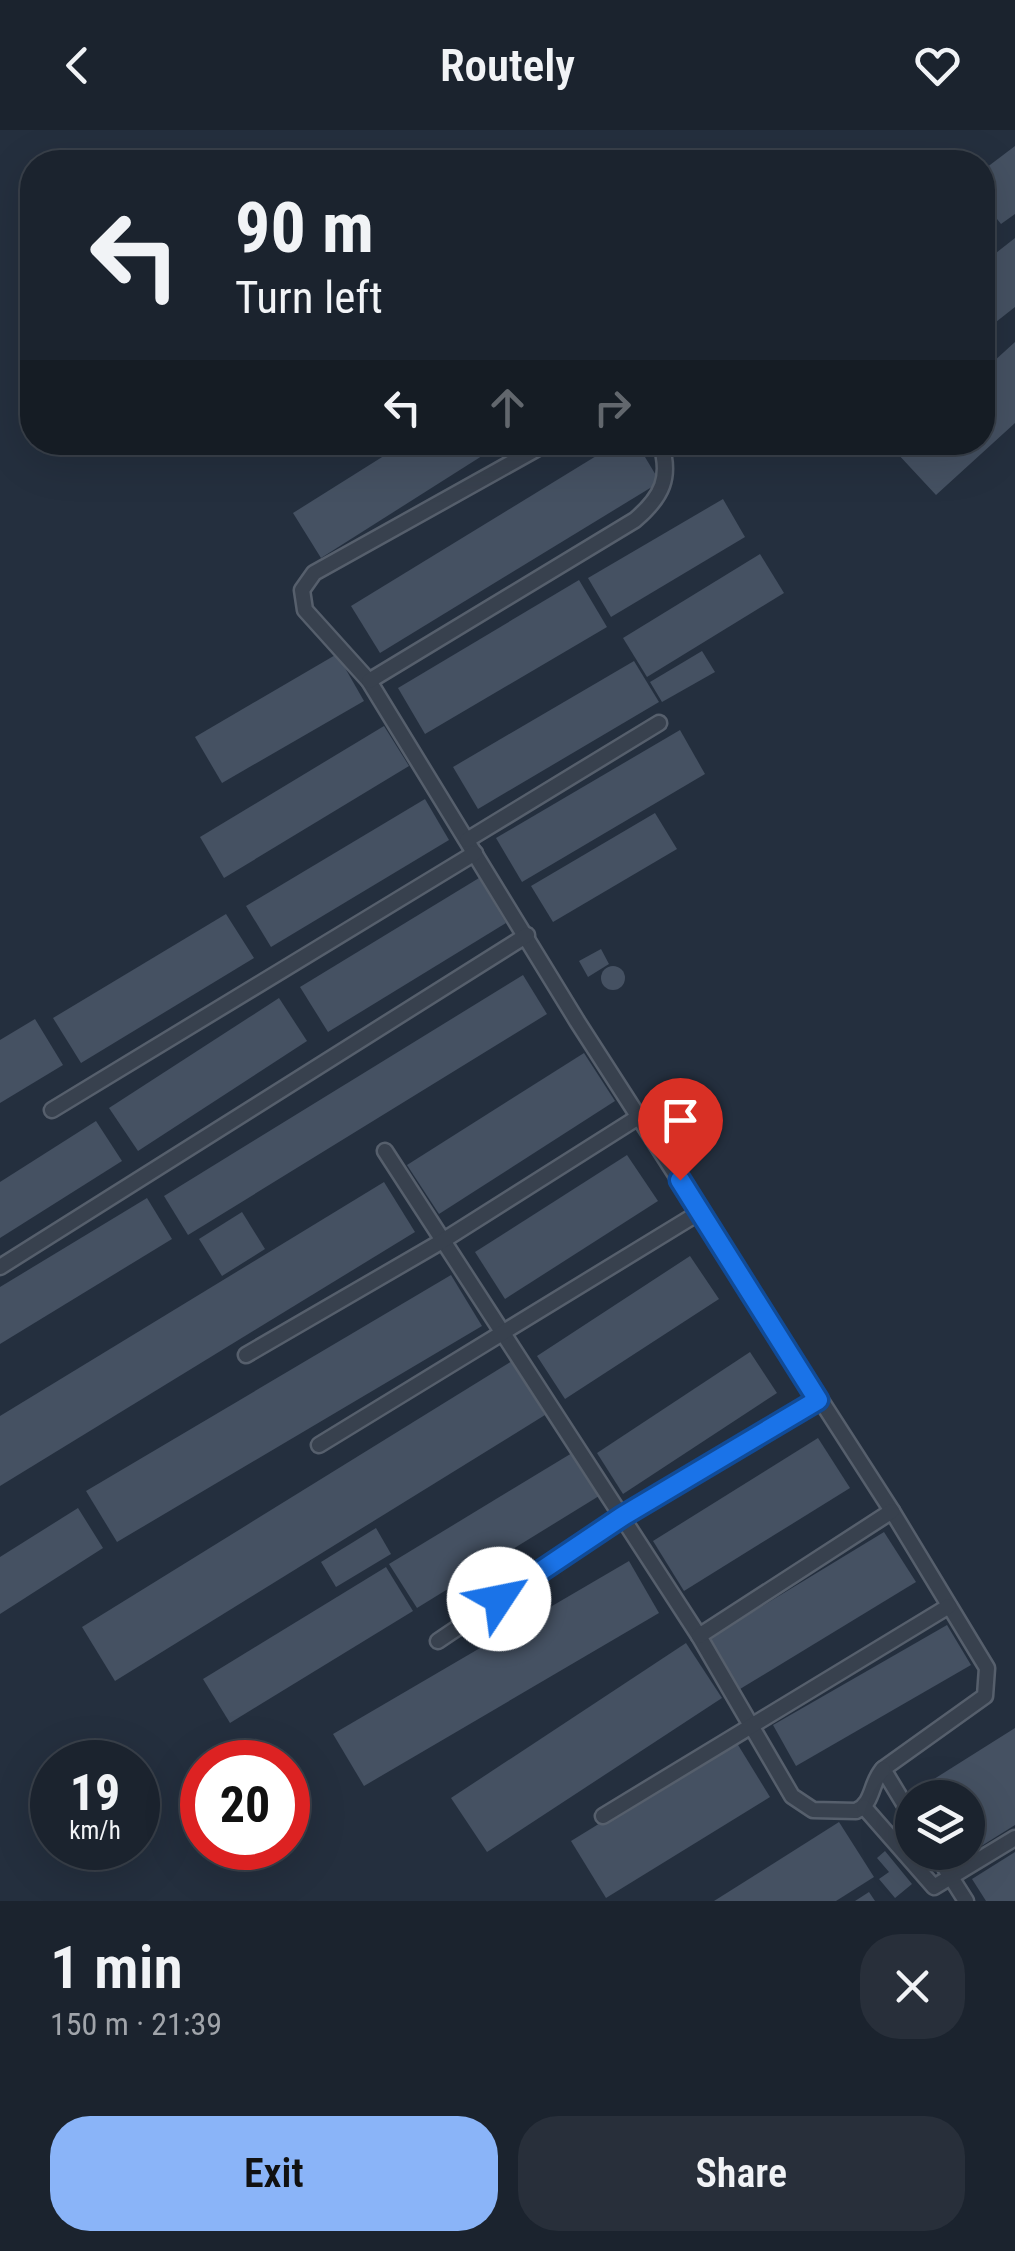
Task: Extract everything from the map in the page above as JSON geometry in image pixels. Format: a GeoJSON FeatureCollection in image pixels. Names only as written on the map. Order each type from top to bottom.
{"type":"FeatureCollection","features":[{"type":"Feature","properties":{"kind":"lane"},"geometry":{"type":"LineString","coordinates":[[385,1150],[623,1516],[803,1806],[846,1813],[864,1808],[883,1769],[985,1696],[987,1668],[369,680],[305,610],[302,590],[314,573],[526,455]]}},
{"type":"Feature","properties":{"kind":"lane"},"geometry":{"type":"LineString","coordinates":[[369,680],[635,520],[653,505],[665,484],[664,455]]}},
{"type":"Feature","properties":{"kind":"lane"},"geometry":{"type":"LineString","coordinates":[[52,1110],[659,723]]}},
{"type":"Feature","properties":{"kind":"lane"},"geometry":{"type":"LineString","coordinates":[[0,1266],[527,936]]}},
{"type":"Feature","properties":{"kind":"lane"},"geometry":{"type":"LineString","coordinates":[[246,1355],[444,1240],[640,1116]]}},
{"type":"Feature","properties":{"kind":"lane"},"geometry":{"type":"LineString","coordinates":[[320,1445],[700,1212]]}},
{"type":"Feature","properties":{"kind":"lane"},"geometry":{"type":"LineString","coordinates":[[438,1641],[623,1516],[818,1400]]}},
{"type":"Feature","properties":{"kind":"lane"},"geometry":{"type":"LineString","coordinates":[[699,1636],[892,1512]]}},
{"type":"Feature","properties":{"kind":"lane"},"geometry":{"type":"LineString","coordinates":[[603,1816],[949,1606]]}},
{"type":"Feature","properties":{"kind":"lane"},"geometry":{"type":"LineString","coordinates":[[883,1769],[895,1788]]}},
{"type":"Feature","properties":{"kind":"lane"},"geometry":{"type":"LineString","coordinates":[[864,1808],[934,1887],[1015,1838]]}},
{"type":"Feature","properties":{"kind":"lane"},"geometry":{"type":"LineString","coordinates":[[947,1870],[966,1901]]}},
{"type":"Feature","properties":{"kind":"building"},"geometry":{"type":"Polygon","coordinates":[[[1015,146],[1015,214],[1001,224],[995,216],[995,161],[1015,146]]]}},
{"type":"Feature","properties":{"kind":"building"},"geometry":{"type":"Polygon","coordinates":[[[1015,238],[1015,307],[995,323],[995,254],[1015,238]]]}},
{"type":"Feature","properties":{"kind":"building"},"geometry":{"type":"Polygon","coordinates":[[[1015,342],[1015,423],[995,441],[995,360],[1015,342]]]}},
{"type":"Feature","properties":{"kind":"building"},"geometry":{"type":"Polygon","coordinates":[[[385,455],[483,455],[321,558],[293,513],[385,455]]]}},
{"type":"Feature","properties":{"kind":"building"},"geometry":{"type":"Polygon","coordinates":[[[598,455],[644,455],[660,482],[380,653],[351,606],[598,455]]]}},
{"type":"Feature","properties":{"kind":"building"},"geometry":{"type":"Polygon","coordinates":[[[899,455],[980,455],[936,495],[899,455]]]}},
{"type":"Feature","properties":{"kind":"building"},"geometry":{"type":"Polygon","coordinates":[[[723,499],[745,537],[611,617],[588,578],[723,499]]]}},
{"type":"Feature","properties":{"kind":"building"},"geometry":{"type":"Polygon","coordinates":[[[760,554],[784,593],[647,677],[623,638],[760,554]]]}},
{"type":"Feature","properties":{"kind":"building"},"geometry":{"type":"Polygon","coordinates":[[[579,580],[607,627],[425,734],[398,688],[579,580]]]}},
{"type":"Feature","properties":{"kind":"building"},"geometry":{"type":"Polygon","coordinates":[[[702,651],[715,672],[662,702],[650,682],[702,651]]]}},
{"type":"Feature","properties":{"kind":"building"},"geometry":{"type":"Polygon","coordinates":[[[337,654],[364,701],[222,783],[195,737],[337,654]]]}},
{"type":"Feature","properties":{"kind":"building"},"geometry":{"type":"Polygon","coordinates":[[[634,661],[659,702],[478,809],[453,767],[634,661]]]}},
{"type":"Feature","properties":{"kind":"building"},"geometry":{"type":"Polygon","coordinates":[[[384,726],[409,766],[224,878],[200,837],[384,726]]]}},
{"type":"Feature","properties":{"kind":"building"},"geometry":{"type":"Polygon","coordinates":[[[680,730],[705,774],[522,882],[496,838],[680,730]]]}},
{"type":"Feature","properties":{"kind":"building"},"geometry":{"type":"Polygon","coordinates":[[[425,799],[449,840],[271,947],[246,906],[425,799]]]}},
{"type":"Feature","properties":{"kind":"building"},"geometry":{"type":"Polygon","coordinates":[[[655,813],[677,849],[553,922],[531,886],[655,813]]]}},
{"type":"Feature","properties":{"kind":"building"},"geometry":{"type":"Polygon","coordinates":[[[479,878],[506,923],[328,1032],[300,987],[479,878]]]}},
{"type":"Feature","properties":{"kind":"building"},"geometry":{"type":"Polygon","coordinates":[[[226,914],[254,958],[81,1063],[53,1018],[226,914]]]}},
{"type":"Feature","properties":{"kind":"building"},"geometry":{"type":"Polygon","coordinates":[[[601,949],[609,964],[588,977],[579,961],[601,949]]]}},
{"type":"Feature","properties":{"kind":"building"},"geometry":{"type":"Polygon","coordinates":[[[613,966],[625,978],[613,990],[601,978],[613,966]]]}},
{"type":"Feature","properties":{"kind":"building"},"geometry":{"type":"Polygon","coordinates":[[[523,975],[547,1014],[188,1235],[164,1196],[523,975]]]}},
{"type":"Feature","properties":{"kind":"building"},"geometry":{"type":"Polygon","coordinates":[[[279,998],[307,1041],[138,1151],[109,1108],[279,998]]]}},
{"type":"Feature","properties":{"kind":"building"},"geometry":{"type":"Polygon","coordinates":[[[35,1019],[63,1065],[0,1103],[0,1040],[35,1019]]]}},
{"type":"Feature","properties":{"kind":"building"},"geometry":{"type":"Polygon","coordinates":[[[584,1053],[615,1101],[439,1214],[407,1165],[584,1053]]]}},
{"type":"Feature","properties":{"kind":"building"},"geometry":{"type":"Polygon","coordinates":[[[96,1121],[122,1161],[0,1238],[0,1182],[96,1121]]]}},
{"type":"Feature","properties":{"kind":"building"},"geometry":{"type":"Polygon","coordinates":[[[627,1155],[658,1201],[505,1299],[475,1252],[627,1155]]]}},
{"type":"Feature","properties":{"kind":"building"},"geometry":{"type":"Polygon","coordinates":[[[384,1182],[415,1232],[0,1486],[0,1416],[384,1182]]]}},
{"type":"Feature","properties":{"kind":"building"},"geometry":{"type":"Polygon","coordinates":[[[147,1198],[172,1239],[0,1344],[0,1287],[147,1198]]]}},
{"type":"Feature","properties":{"kind":"building"},"geometry":{"type":"Polygon","coordinates":[[[242,1212],[265,1249],[222,1276],[199,1239],[242,1212]]]}},
{"type":"Feature","properties":{"kind":"building"},"geometry":{"type":"Polygon","coordinates":[[[690,1256],[719,1299],[565,1399],[537,1356],[690,1256]]]}},
{"type":"Feature","properties":{"kind":"building"},"geometry":{"type":"Polygon","coordinates":[[[451,1275],[482,1326],[117,1542],[86,1491],[451,1275]]]}},
{"type":"Feature","properties":{"kind":"building"},"geometry":{"type":"Polygon","coordinates":[[[750,1352],[777,1393],[623,1494],[597,1453],[750,1352]]]}},
{"type":"Feature","properties":{"kind":"building"},"geometry":{"type":"Polygon","coordinates":[[[512,1361],[545,1415],[115,1681],[82,1627],[512,1361]]]}},
{"type":"Feature","properties":{"kind":"building"},"geometry":{"type":"Polygon","coordinates":[[[818,1438],[850,1488],[684,1591],[653,1541],[818,1438]]]}},
{"type":"Feature","properties":{"kind":"building"},"geometry":{"type":"Polygon","coordinates":[[[572,1453],[599,1496],[417,1608],[389,1564],[572,1453]]]}},
{"type":"Feature","properties":{"kind":"building"},"geometry":{"type":"Polygon","coordinates":[[[78,1508],[103,1548],[0,1614],[0,1557],[78,1508]]]}},
{"type":"Feature","properties":{"kind":"building"},"geometry":{"type":"Polygon","coordinates":[[[376,1528],[391,1554],[336,1587],[321,1562],[376,1528]]]}},
{"type":"Feature","properties":{"kind":"building"},"geometry":{"type":"Polygon","coordinates":[[[884,1532],[916,1582],[740,1689],[708,1639],[884,1532]]]}},
{"type":"Feature","properties":{"kind":"building"},"geometry":{"type":"Polygon","coordinates":[[[629,1561],[659,1613],[364,1786],[333,1734],[629,1561]]]}},
{"type":"Feature","properties":{"kind":"building"},"geometry":{"type":"Polygon","coordinates":[[[386,1567],[413,1611],[230,1723],[203,1679],[386,1567]]]}},
{"type":"Feature","properties":{"kind":"building"},"geometry":{"type":"Polygon","coordinates":[[[947,1625],[971,1665],[796,1766],[773,1725],[947,1625]]]}},
{"type":"Feature","properties":{"kind":"building"},"geometry":{"type":"Polygon","coordinates":[[[686,1643],[722,1698],[487,1852],[451,1798],[686,1643]]]}},
{"type":"Feature","properties":{"kind":"building"},"geometry":{"type":"Polygon","coordinates":[[[1015,1728],[1015,1825],[985,1844],[985,1780],[932,1780],[1015,1728]]]}},
{"type":"Feature","properties":{"kind":"building"},"geometry":{"type":"Polygon","coordinates":[[[735,1740],[770,1797],[606,1898],[571,1841],[735,1740]]]}},
{"type":"Feature","properties":{"kind":"building"},"geometry":{"type":"Polygon","coordinates":[[[839,1822],[874,1877],[836,1901],[714,1901],[839,1822]]]}},
{"type":"Feature","properties":{"kind":"building"},"geometry":{"type":"Polygon","coordinates":[[[885,1851],[895,1863],[895,1870],[901,1870],[912,1884],[895,1898],[879,1879],[889,1872],[877,1858],[885,1851]]]}},
{"type":"Feature","properties":{"kind":"building"},"geometry":{"type":"Polygon","coordinates":[[[1015,1852],[1015,1901],[986,1901],[972,1879],[1015,1852]]]}},
{"type":"Feature","properties":{"kind":"building"},"geometry":{"type":"Polygon","coordinates":[[[869,1892],[875,1901],[855,1901],[869,1892]]]}},
{"type":"Feature","properties":{"kind":"route"},"geometry":{"type":"LineString","coordinates":[[499,1599],[623,1516],[818,1400],[680,1180]]}}]}
